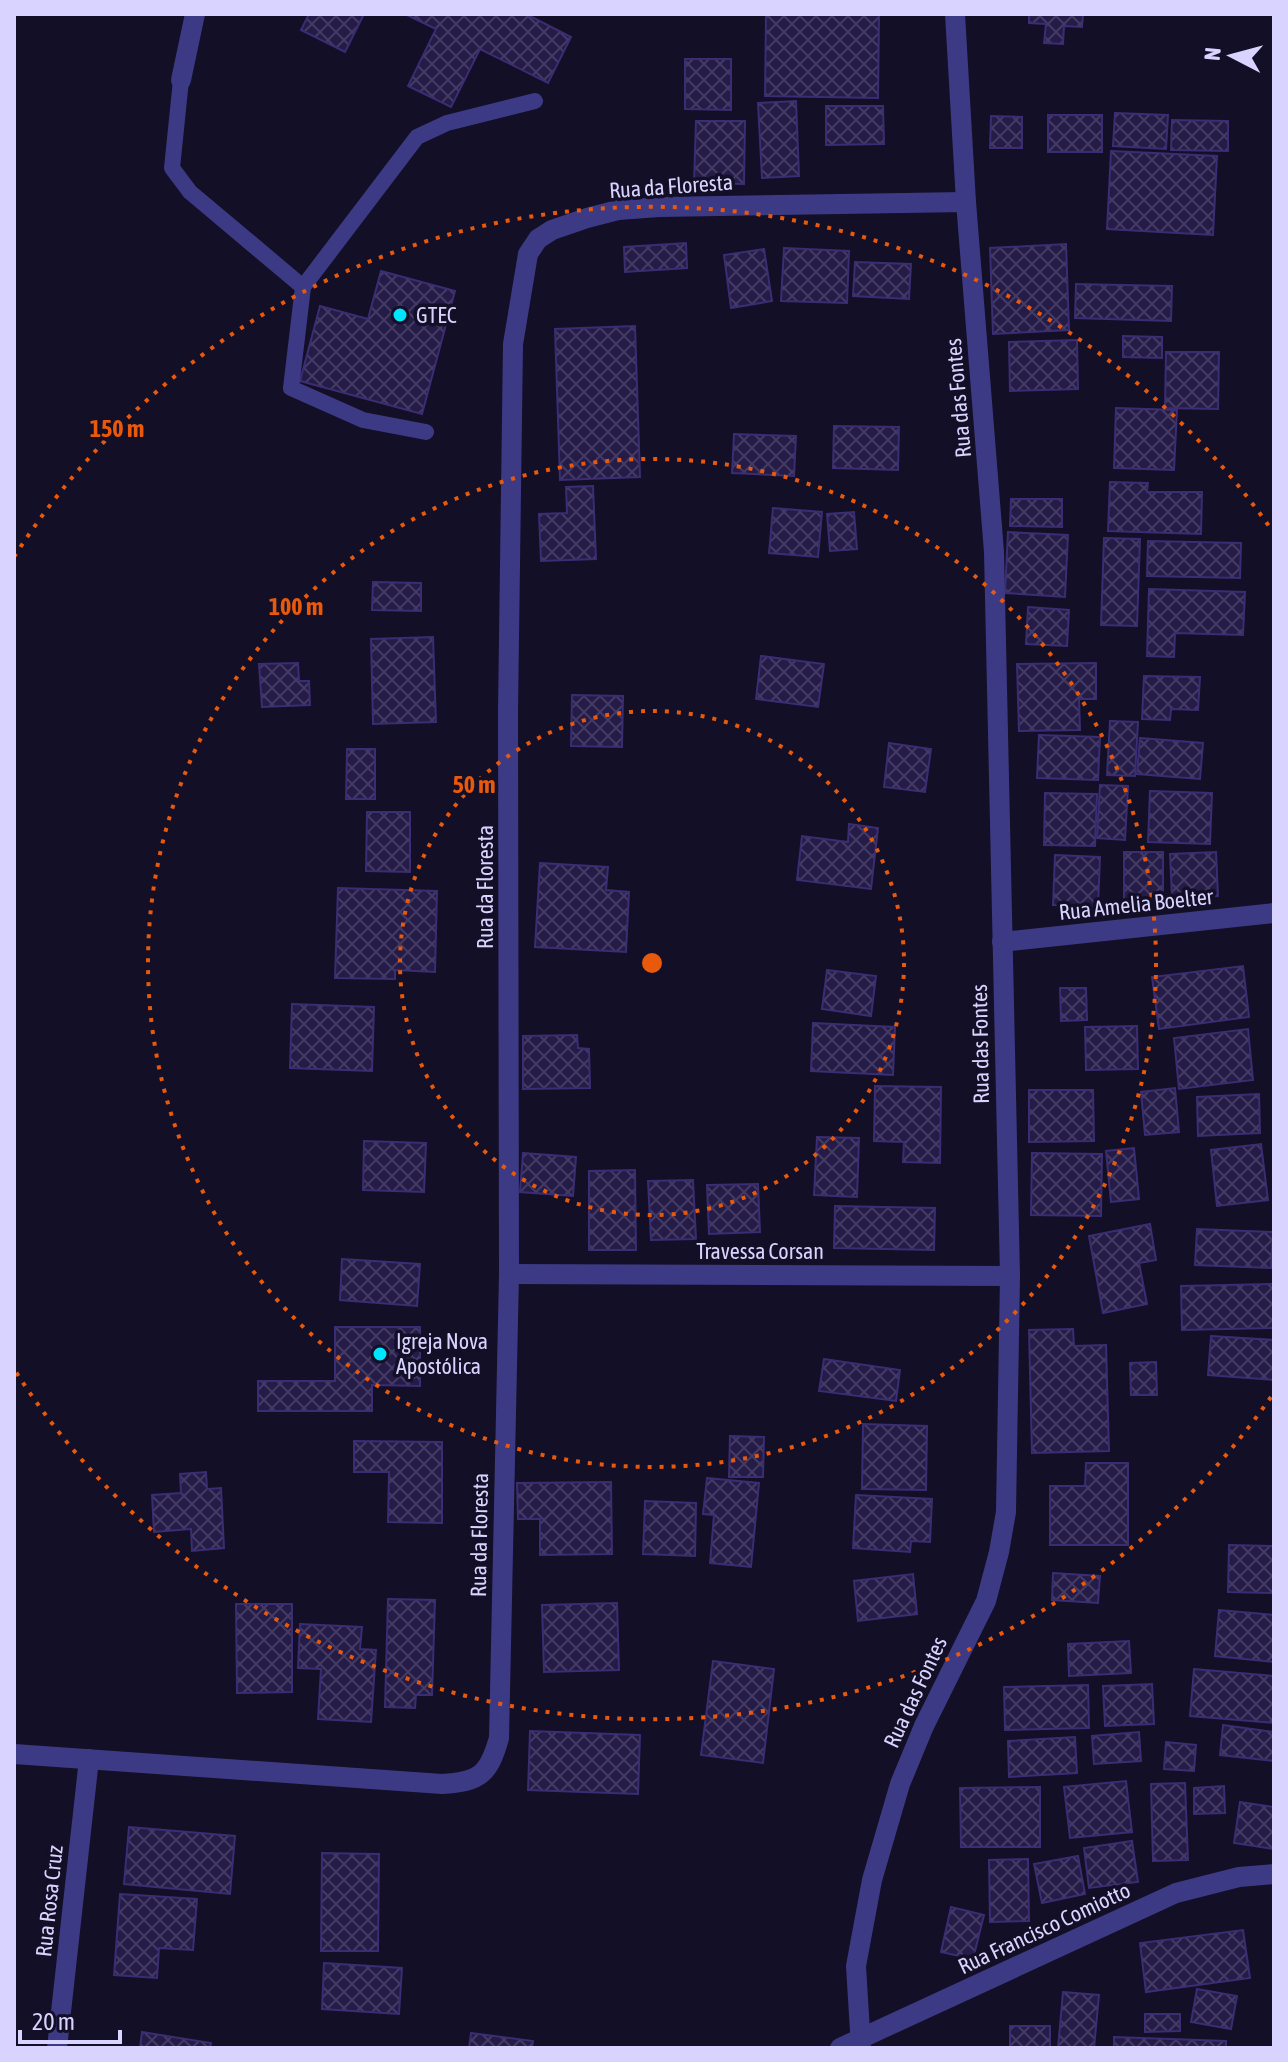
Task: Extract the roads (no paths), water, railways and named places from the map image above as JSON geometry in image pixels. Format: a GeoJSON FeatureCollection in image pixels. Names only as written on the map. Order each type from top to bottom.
{"type":"FeatureCollection","features":[{"type":"Feature","properties":{"kind":"street"},"geometry":{"type":"LineString","coordinates":[[181,80],[195,14]]}},
{"type":"Feature","properties":{"kind":"street","name":"Rua das Fontes"},"geometry":{"type":"LineString","coordinates":[[861,2044],[856,1966],[872,1880],[900,1784],[924,1726],[986,1601],[1006,1512],[1010,1276],[994,552],[966,202],[955,14]]}},
{"type":"Feature","properties":{"kind":"street","name":"Rua da Floresta"},"geometry":{"type":"LineString","coordinates":[[89,1759],[463,1783],[481,1776],[492,1761],[499,1738],[509,1274],[508,712],[513,344],[528,254],[538,239],[552,230],[618,210],[966,202]]}},
{"type":"Feature","properties":{"kind":"street","name":"Rua Amelia Boelter"},"geometry":{"type":"LineString","coordinates":[[1002,942],[1274,913]]}},
{"type":"Feature","properties":{"kind":"street","name":"Travessa Corsan"},"geometry":{"type":"LineString","coordinates":[[509,1274],[1010,1276]]}},
{"type":"Feature","properties":{"kind":"street"},"geometry":{"type":"LineString","coordinates":[[14,1754],[89,1759]]}},
{"type":"Feature","properties":{"kind":"street","name":"Rua Rosa Cruz"},"geometry":{"type":"LineString","coordinates":[[57,2048],[89,1759]]}},
{"type":"Feature","properties":{"kind":"street","name":"Rua Francisco Comiotto"},"geometry":{"type":"LineString","coordinates":[[840,2048],[861,2044],[1176,1893],[1239,1877],[1274,1874]]}},
{"type":"Feature","properties":{"kind":"lane"},"geometry":{"type":"LineString","coordinates":[[181,80],[172,168],[190,192],[303,287]]}},
{"type":"Feature","properties":{"kind":"lane"},"geometry":{"type":"LineString","coordinates":[[426,432],[363,420],[291,388],[303,287],[417,137],[447,123],[535,101]]}},
{"type":"Feature","properties":{"kind":"place","name":"GTEC"},"geometry":{"type":"Point","coordinates":[400,315]}},
{"type":"Feature","properties":{"kind":"place","name":"Igreja Nova Apostólica"},"geometry":{"type":"Point","coordinates":[380,1354]}}]}
